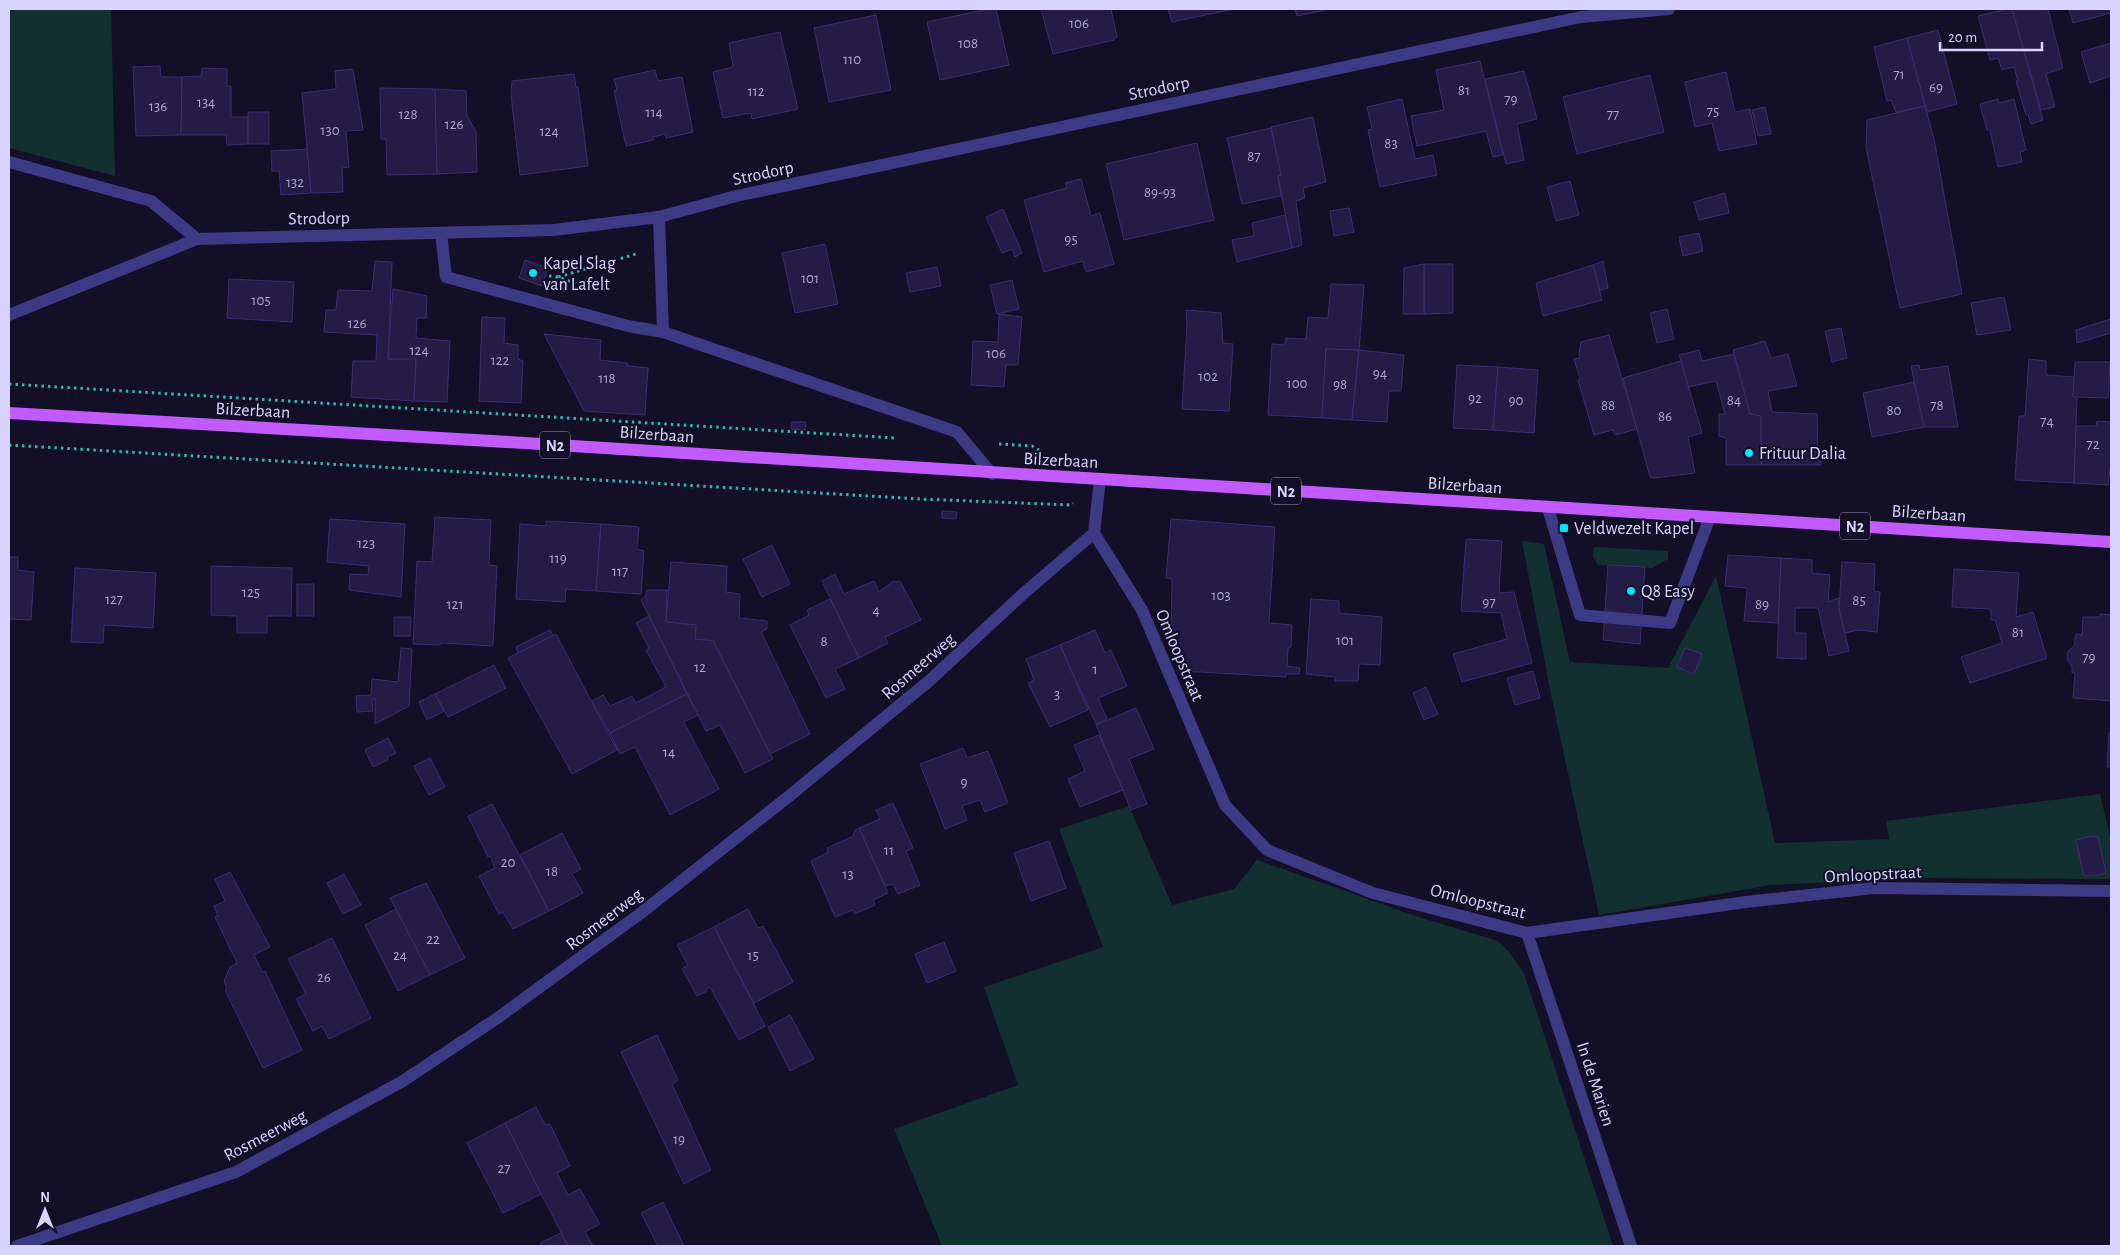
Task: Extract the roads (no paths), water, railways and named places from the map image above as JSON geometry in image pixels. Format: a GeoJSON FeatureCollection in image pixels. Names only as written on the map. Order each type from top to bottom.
{"type":"FeatureCollection","features":[{"type":"Feature","properties":{"kind":"main road","name":"Bilzerbaan"},"geometry":{"type":"LineString","coordinates":[[9,413],[525,443],[992,474],[1100,479],[2111,542]]}},
{"type":"Feature","properties":{"kind":"street","name":"Strodorp"},"geometry":{"type":"LineString","coordinates":[[9,315],[197,238],[554,230],[659,217],[755,192],[1581,17],[1669,9]]}},
{"type":"Feature","properties":{"kind":"street"},"geometry":{"type":"LineString","coordinates":[[9,162],[151,202],[197,238]]}},
{"type":"Feature","properties":{"kind":"street"},"geometry":{"type":"LineString","coordinates":[[659,217],[663,332]]}},
{"type":"Feature","properties":{"kind":"street"},"geometry":{"type":"LineString","coordinates":[[441,233],[446,277],[628,326],[663,332],[957,432],[992,474]]}},
{"type":"Feature","properties":{"kind":"street"},"geometry":{"type":"LineString","coordinates":[[1094,533],[1100,479]]}},
{"type":"Feature","properties":{"kind":"street"},"geometry":{"type":"LineString","coordinates":[[1548,508],[1580,615],[1670,623],[1710,518]]}},
{"type":"Feature","properties":{"kind":"street","name":"Omloopstraat"},"geometry":{"type":"LineString","coordinates":[[1094,533],[1142,610],[1226,806],[1267,850],[1373,893],[1527,933],[1746,902],[1874,888],[2111,891]]}},
{"type":"Feature","properties":{"kind":"street","name":"Rosmeerweg"},"geometry":{"type":"LineString","coordinates":[[17,1246],[236,1172],[403,1081],[499,1017],[641,913],[781,804],[929,681],[1024,593],[1094,533]]}},
{"type":"Feature","properties":{"kind":"street","name":"In de Marien"},"geometry":{"type":"LineString","coordinates":[[1527,933],[1631,1246]]}},
{"type":"Feature","properties":{"kind":"place","name":"Kapel Slag van Lafelt"},"geometry":{"type":"Point","coordinates":[533,273]}},
{"type":"Feature","properties":{"kind":"place","name":"Frituur Dalia"},"geometry":{"type":"Point","coordinates":[1749,453]}},
{"type":"Feature","properties":{"kind":"place","name":"Veldwezelt Kapel"},"geometry":{"type":"Point","coordinates":[1564,528]}},
{"type":"Feature","properties":{"kind":"place","name":"Q8 Easy"},"geometry":{"type":"Point","coordinates":[1631,591]}}]}
